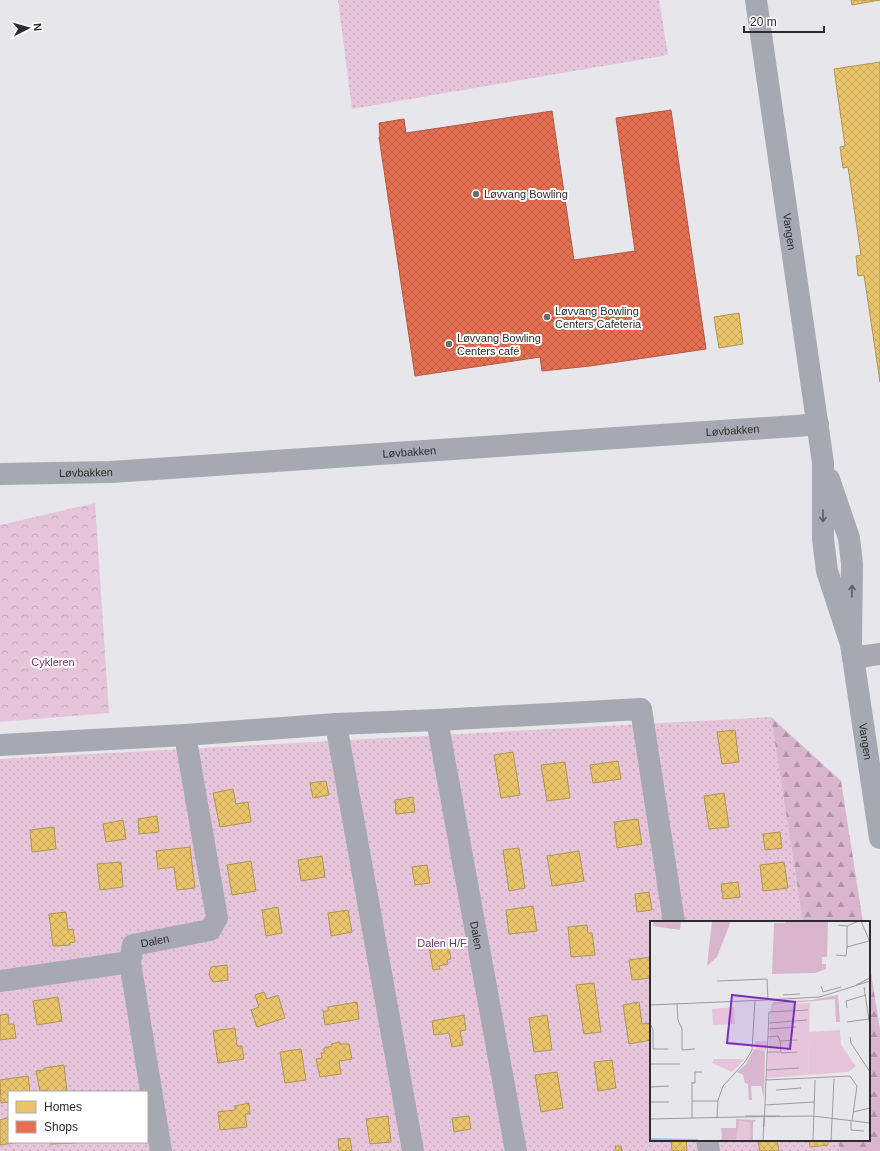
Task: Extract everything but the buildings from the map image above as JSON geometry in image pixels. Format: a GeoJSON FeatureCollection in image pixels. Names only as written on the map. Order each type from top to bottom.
{"type":"FeatureCollection","features":[{"type":"Feature","properties":{"kind":"street","name":"Vangen"},"geometry":{"type":"LineString","coordinates":[[756,0],[823,463],[823,539],[827,571],[852,651],[880,838]]}},
{"type":"Feature","properties":{"kind":"street","name":"Løvbakken"},"geometry":{"type":"LineString","coordinates":[[0,474],[111,472],[818,424]]}},
{"type":"Feature","properties":{"kind":"street"},"geometry":{"type":"LineString","coordinates":[[852,651],[880,654]]}},
{"type":"Feature","properties":{"kind":"street"},"geometry":{"type":"LineString","coordinates":[[0,744],[185,735],[336,724],[641,709],[674,921]]}},
{"type":"Feature","properties":{"kind":"street","name":"Dalen"},"geometry":{"type":"LineString","coordinates":[[437,720],[516,1151]]}},
{"type":"Feature","properties":{"kind":"street"},"geometry":{"type":"LineString","coordinates":[[336,724],[413,1151]]}},
{"type":"Feature","properties":{"kind":"street","name":"Dalen"},"geometry":{"type":"LineString","coordinates":[[161,1151],[130,962],[132,945],[210,930],[218,918],[185,735]]}},
{"type":"Feature","properties":{"kind":"street"},"geometry":{"type":"LineString","coordinates":[[0,981],[130,962]]}},
{"type":"Feature","properties":{"kind":"street"},"geometry":{"type":"LineString","coordinates":[[707,1141],[709,1151]]}},
{"type":"Feature","properties":{"kind":"green space"},"geometry":{"type":"Polygon","coordinates":[[[338,0],[659,0],[668,55],[352,109],[338,0]]]}},
{"type":"Feature","properties":{"kind":"green space","name":"Cykleren"},"geometry":{"type":"Polygon","coordinates":[[[95,503],[109,713],[0,722],[0,525],[95,503]]]}},
{"type":"Feature","properties":{"kind":"green space","name":"Dalen H/F"},"geometry":{"type":"Polygon","coordinates":[[[771,717],[803,921],[650,921],[650,1141],[838,1141],[840,1151],[0,1151],[0,759],[771,717]]]}},
{"type":"Feature","properties":{"kind":"green space"},"geometry":{"type":"Polygon","coordinates":[[[771,717],[841,781],[863,921],[803,921],[771,717]]]}},
{"type":"Feature","properties":{"kind":"green space"},"geometry":{"type":"Polygon","coordinates":[[[870,966],[880,1030],[880,1151],[840,1151],[838,1141],[870,1141],[870,966]]]}},
{"type":"Feature","properties":{"kind":"place","name":"Løvvang Bowling"},"geometry":{"type":"Point","coordinates":[476,194]}},
{"type":"Feature","properties":{"kind":"place","name":"Løvvang Bowling Centers Cafeteria"},"geometry":{"type":"Point","coordinates":[547,317]}},
{"type":"Feature","properties":{"kind":"place","name":"Løvvang Bowling Centers café"},"geometry":{"type":"Point","coordinates":[449,344]}}]}
